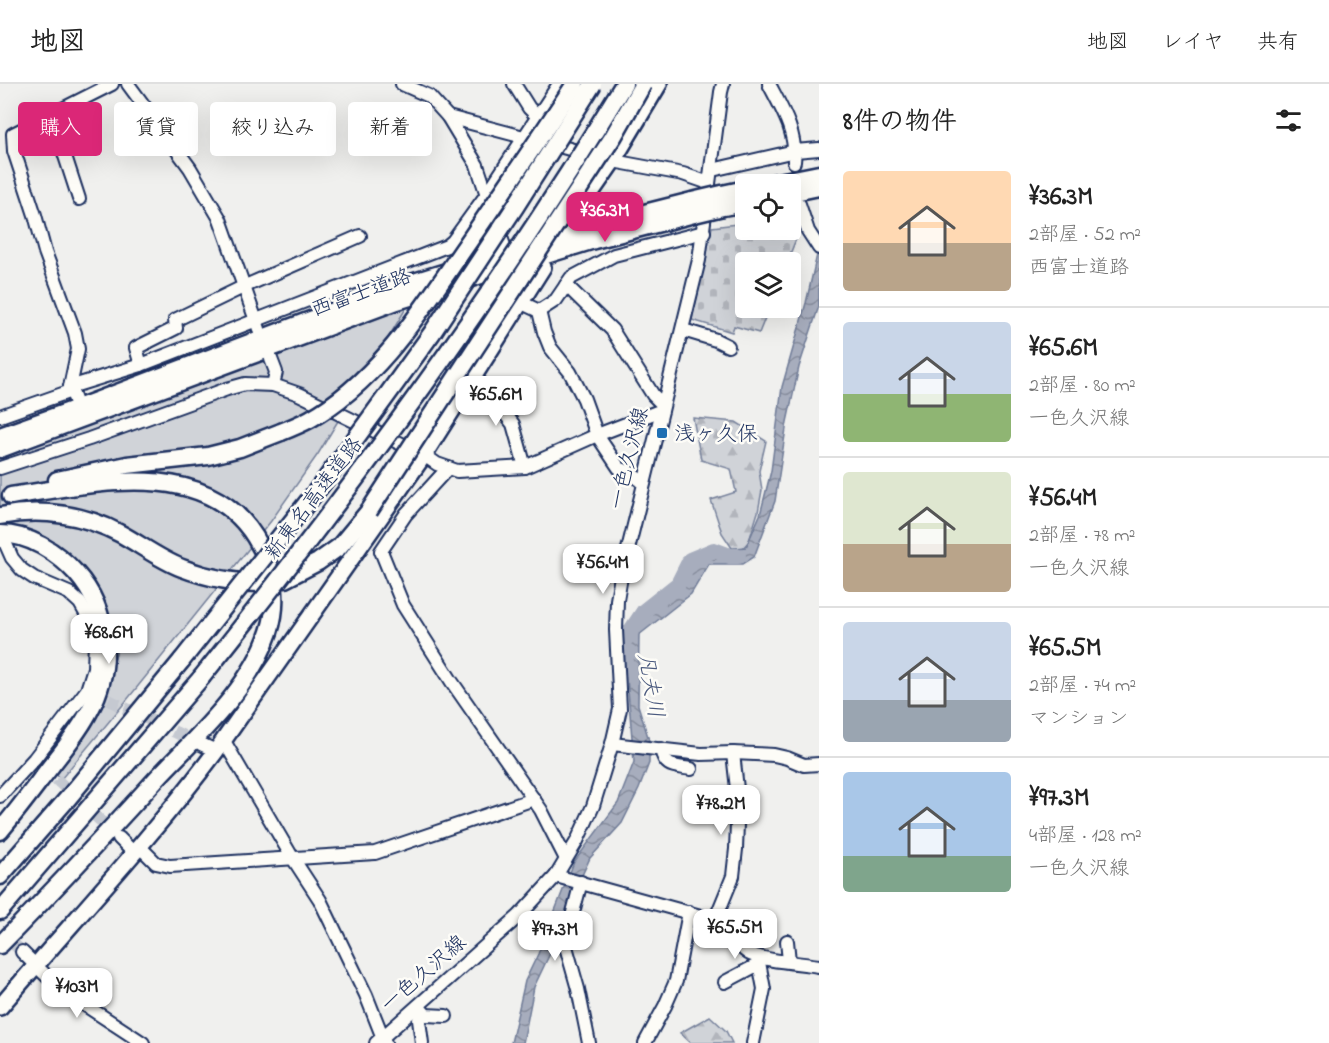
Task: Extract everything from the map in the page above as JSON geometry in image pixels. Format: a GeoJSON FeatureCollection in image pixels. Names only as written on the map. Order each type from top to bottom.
{"type":"FeatureCollection","features":[{"type":"Feature","properties":{"kind":"highway"},"geometry":{"type":"LineString","coordinates":[[5,498],[61,478],[127,465],[208,456],[240,448],[309,420],[330,406],[372,370],[395,344],[491,210],[575,84]]}},
{"type":"Feature","properties":{"kind":"highway","name":"新東名高速道路"},"geometry":{"type":"LineString","coordinates":[[0,876],[182,660],[319,488],[411,361],[515,207],[593,84]]}},
{"type":"Feature","properties":{"kind":"highway","name":"新東名高速道路"},"geometry":{"type":"LineString","coordinates":[[0,911],[201,678],[292,565],[405,414],[468,325],[624,84]]}},
{"type":"Feature","properties":{"kind":"highway"},"geometry":{"type":"LineString","coordinates":[[285,579],[318,562],[339,547],[369,511],[613,137],[643,84]]}},
{"type":"Feature","properties":{"kind":"highway"},"geometry":{"type":"LineString","coordinates":[[801,178],[819,174]]}},
{"type":"Feature","properties":{"kind":"highway"},"geometry":{"type":"LineString","coordinates":[[801,196],[819,187]]}},
{"type":"Feature","properties":{"kind":"highway","name":"西富士道路"},"geometry":{"type":"LineString","coordinates":[[0,436],[395,288],[593,226],[693,208],[723,201],[735,195]]}},
{"type":"Feature","properties":{"kind":"highway","name":"西富士道路"},"geometry":{"type":"LineString","coordinates":[[723,201],[735,202]]}},
{"type":"Feature","properties":{"kind":"highway","name":"西富士道路"},"geometry":{"type":"LineString","coordinates":[[0,449],[397,301],[693,208]]}},
{"type":"Feature","properties":{"kind":"highway"},"geometry":{"type":"LineString","coordinates":[[0,945],[66,877],[238,688],[269,632],[274,591],[270,565],[248,526],[230,509],[193,489],[170,483],[140,481],[98,484],[5,498]]}},
{"type":"Feature","properties":{"kind":"highway"},"geometry":{"type":"LineString","coordinates":[[0,516],[31,512],[59,513],[90,521],[119,533],[180,567],[212,578],[263,583]]}},
{"type":"Feature","properties":{"kind":"highway"},"geometry":{"type":"LineString","coordinates":[[0,831],[74,735],[91,708],[102,679],[106,651],[99,612],[82,580],[55,553],[28,540],[8,534],[2,537]]}},
{"type":"Feature","properties":{"kind":"main road"},"geometry":{"type":"LineString","coordinates":[[577,213],[613,161],[659,84]]}},
{"type":"Feature","properties":{"kind":"main road"},"geometry":{"type":"LineString","coordinates":[[0,1007],[137,850],[185,793],[220,746],[424,455],[543,267]]}},
{"type":"Feature","properties":{"kind":"street"},"geometry":{"type":"LineString","coordinates":[[78,102],[112,84]]}},
{"type":"Feature","properties":{"kind":"street"},"geometry":{"type":"LineString","coordinates":[[128,84],[190,168],[220,219],[257,325]]}},
{"type":"Feature","properties":{"kind":"street"},"geometry":{"type":"LineString","coordinates":[[402,84],[429,96],[448,117],[477,165],[504,246]]}},
{"type":"Feature","properties":{"kind":"street"},"geometry":{"type":"LineString","coordinates":[[514,84],[529,108],[538,117]]}},
{"type":"Feature","properties":{"kind":"street"},"geometry":{"type":"LineString","coordinates":[[0,416],[72,393],[257,325],[447,246],[488,194],[559,84]]}},
{"type":"Feature","properties":{"kind":"street","name":"一色久沢線"},"geometry":{"type":"LineString","coordinates":[[381,1041],[420,1009],[560,877],[593,806],[620,709],[616,630],[617,600],[683,330],[704,232],[723,84]]}},
{"type":"Feature","properties":{"kind":"street"},"geometry":{"type":"LineString","coordinates":[[769,84],[792,130],[794,157]]}},
{"type":"Feature","properties":{"kind":"street"},"geometry":{"type":"LineString","coordinates":[[448,117],[613,161],[683,174],[709,183]]}},
{"type":"Feature","properties":{"kind":"street"},"geometry":{"type":"LineString","coordinates":[[18,132],[13,134],[14,151],[45,252],[75,333],[78,349],[72,393]]}},
{"type":"Feature","properties":{"kind":"street"},"geometry":{"type":"LineString","coordinates":[[712,170],[794,157],[819,148]]}},
{"type":"Feature","properties":{"kind":"street"},"geometry":{"type":"LineString","coordinates":[[65,156],[79,199]]}},
{"type":"Feature","properties":{"kind":"street"},"geometry":{"type":"LineString","coordinates":[[801,214],[808,231],[819,248]]}},
{"type":"Feature","properties":{"kind":"street"},"geometry":{"type":"LineString","coordinates":[[539,310],[556,300],[571,278],[614,255],[704,232]]}},
{"type":"Feature","properties":{"kind":"street"},"geometry":{"type":"LineString","coordinates":[[141,366],[136,348],[176,328],[175,320],[243,287],[360,236]]}},
{"type":"Feature","properties":{"kind":"street"},"geometry":{"type":"LineString","coordinates":[[513,271],[521,300],[539,310],[550,347],[570,372],[584,399],[597,435],[619,468],[644,483]]}},
{"type":"Feature","properties":{"kind":"street"},"geometry":{"type":"LineString","coordinates":[[0,468],[88,434],[245,384],[273,385],[298,394],[448,468],[470,471],[525,467],[663,407],[612,330],[566,285]]}},
{"type":"Feature","properties":{"kind":"street"},"geometry":{"type":"LineString","coordinates":[[683,330],[728,346]]}},
{"type":"Feature","properties":{"kind":"street"},"geometry":{"type":"LineString","coordinates":[[271,359],[276,372],[273,385]]}},
{"type":"Feature","properties":{"kind":"street"},"geometry":{"type":"LineString","coordinates":[[472,378],[481,383],[513,424],[525,467]]}},
{"type":"Feature","properties":{"kind":"street"},"geometry":{"type":"LineString","coordinates":[[448,468],[406,514],[381,551],[403,605],[452,682],[534,799],[566,860]]}},
{"type":"Feature","properties":{"kind":"street"},"geometry":{"type":"LineString","coordinates":[[0,796],[38,763],[89,691],[94,668],[95,642],[89,620],[80,603],[69,593],[34,578],[22,570],[12,558],[2,537]]}},
{"type":"Feature","properties":{"kind":"street"},"geometry":{"type":"LineString","coordinates":[[201,744],[220,746],[320,900],[366,995],[381,1041]]}},
{"type":"Feature","properties":{"kind":"street"},"geometry":{"type":"LineString","coordinates":[[612,744],[701,754],[774,755],[804,765],[819,764]]}},
{"type":"Feature","properties":{"kind":"street"},"geometry":{"type":"LineString","coordinates":[[658,749],[667,764],[691,769]]}},
{"type":"Feature","properties":{"kind":"street"},"geometry":{"type":"LineString","coordinates":[[715,920],[733,876],[736,849],[738,798],[733,753]]}},
{"type":"Feature","properties":{"kind":"street"},"geometry":{"type":"LineString","coordinates":[[119,838],[164,866],[375,853],[534,799]]}},
{"type":"Feature","properties":{"kind":"street"},"geometry":{"type":"LineString","coordinates":[[560,877],[722,923],[758,961],[764,989],[753,1043]]}},
{"type":"Feature","properties":{"kind":"street"},"geometry":{"type":"LineString","coordinates":[[581,882],[565,943],[578,989],[589,1043]]}},
{"type":"Feature","properties":{"kind":"street"},"geometry":{"type":"LineString","coordinates":[[645,1043],[676,981],[689,912]]}},
{"type":"Feature","properties":{"kind":"street"},"geometry":{"type":"LineString","coordinates":[[787,941],[789,961]]}},
{"type":"Feature","properties":{"kind":"street"},"geometry":{"type":"LineString","coordinates":[[22,952],[59,988],[143,1043]]}},
{"type":"Feature","properties":{"kind":"street"},"geometry":{"type":"LineString","coordinates":[[724,982],[758,961],[789,961],[819,966]]}},
{"type":"Feature","properties":{"kind":"street"},"geometry":{"type":"LineString","coordinates":[[420,1009],[426,1015],[446,1016]]}},
{"type":"Feature","properties":{"kind":"street"},"geometry":{"type":"LineString","coordinates":[[420,1009],[422,1043]]}},
{"type":"Feature","properties":{"kind":"green space"},"geometry":{"type":"Polygon","coordinates":[[[735,224],[735,240],[796,240],[791,252],[735,252],[735,318],[765,318],[759,333],[734,326],[732,332],[692,320],[712,227],[735,224]]]}},
{"type":"Feature","properties":{"kind":"green space"},"geometry":{"type":"Polygon","coordinates":[[[408,305],[318,454],[271,521],[61,779],[52,771],[91,728],[111,674],[121,633],[58,550],[0,519],[0,457],[408,305]]]}},
{"type":"Feature","properties":{"kind":"green space"},"geometry":{"type":"Polygon","coordinates":[[[693,418],[736,422],[766,441],[759,471],[762,490],[758,512],[749,541],[742,549],[732,548],[722,533],[711,500],[736,492],[731,469],[701,460],[693,418]]]}},
{"type":"Feature","properties":{"kind":"green space"},"geometry":{"type":"Polygon","coordinates":[[[710,1016],[726,1031],[732,1043],[691,1043],[680,1033],[710,1016]]]}},
{"type":"Feature","properties":{"kind":"water"},"geometry":{"type":"Polygon","coordinates":[[[819,246],[819,306],[799,367],[787,422],[775,501],[754,557],[743,564],[709,564],[691,594],[639,635],[638,705],[649,740],[649,763],[622,823],[590,858],[534,987],[523,1043],[511,1043],[525,981],[574,862],[618,803],[634,762],[624,642],[627,629],[640,615],[679,587],[690,560],[724,549],[746,547],[760,515],[771,471],[782,387],[806,303],[819,246]]]}},
{"type":"Feature","properties":{"kind":"waterway","name":"凡夫川"},"geometry":{"type":"LineString","coordinates":[[629,675],[622,644],[644,611],[678,584],[690,560],[714,550],[730,556],[738,556]]}},
{"type":"Feature","properties":{"kind":"tunnel"},"geometry":{"type":"LineString","coordinates":[[92,692],[200,744]]}},
{"type":"Feature","properties":{"kind":"tunnel"},"geometry":{"type":"LineString","coordinates":[[43,767],[116,835]]}},
{"type":"Feature","properties":{"kind":"tunnel"},"geometry":{"type":"LineString","coordinates":[[0,931],[22,952]]}},
{"type":"Feature","properties":{"kind":"place","name":"浅ヶ久保"},"geometry":{"type":"Point","coordinates":[662,433]}}]}
